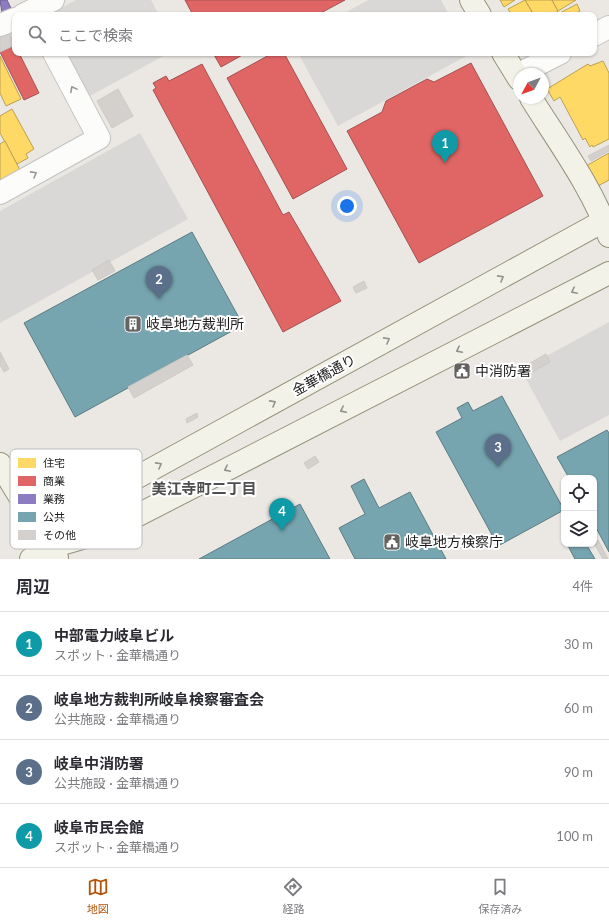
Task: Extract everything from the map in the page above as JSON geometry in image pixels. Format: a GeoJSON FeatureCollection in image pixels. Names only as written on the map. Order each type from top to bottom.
{"type":"FeatureCollection","features":[{"type":"Feature","properties":{"kind":"main road"},"geometry":{"type":"LineString","coordinates":[[471,0],[478,12]]}},
{"type":"Feature","properties":{"kind":"main road"},"geometry":{"type":"LineString","coordinates":[[506,56],[514,68]]}},
{"type":"Feature","properties":{"kind":"main road"},"geometry":{"type":"LineString","coordinates":[[535,104],[607,225]]}},
{"type":"Feature","properties":{"kind":"main road","name":"金華橋通り"},"geometry":{"type":"LineString","coordinates":[[142,475],[607,225]]}},
{"type":"Feature","properties":{"kind":"main road","name":"金華橋通り"},"geometry":{"type":"LineString","coordinates":[[142,513],[609,273]]}},
{"type":"Feature","properties":{"kind":"main road"},"geometry":{"type":"LineString","coordinates":[[0,464],[10,480]]}},
{"type":"Feature","properties":{"kind":"main road","name":"金華橋通り"},"geometry":{"type":"LineString","coordinates":[[31,559],[64,549]]}},
{"type":"Feature","properties":{"kind":"street"},"geometry":{"type":"LineString","coordinates":[[26,12],[53,0]]}},
{"type":"Feature","properties":{"kind":"street"},"geometry":{"type":"LineString","coordinates":[[0,26],[12,20]]}},
{"type":"Feature","properties":{"kind":"street"},"geometry":{"type":"LineString","coordinates":[[597,33],[609,27]]}},
{"type":"Feature","properties":{"kind":"street"},"geometry":{"type":"LineString","coordinates":[[0,193],[99,138],[56,56]]}},
{"type":"Feature","properties":{"kind":"street"},"geometry":{"type":"LineString","coordinates":[[532,68],[554,56]]}},
{"type":"Feature","properties":{"kind":"shaded area"},"geometry":{"type":"Polygon","coordinates":[[[76,0],[151,0],[157,12],[54,12],[76,0]]]}},
{"type":"Feature","properties":{"kind":"shaded area"},"geometry":{"type":"Polygon","coordinates":[[[368,0],[441,0],[447,12],[346,12],[368,0]]]}},
{"type":"Feature","properties":{"kind":"shaded area"},"geometry":{"type":"Polygon","coordinates":[[[67,56],[163,56],[88,97],[67,56]]]}},
{"type":"Feature","properties":{"kind":"shaded area"},"geometry":{"type":"Polygon","coordinates":[[[300,56],[466,56],[338,126],[300,56]]]}},
{"type":"Feature","properties":{"kind":"shaded area"},"geometry":{"type":"Polygon","coordinates":[[[140,133],[188,219],[0,323],[0,211],[140,133]]]}},
{"type":"Feature","properties":{"kind":"shaded area"},"geometry":{"type":"Polygon","coordinates":[[[609,322],[609,415],[560,441],[521,370],[609,322]]]}},
{"type":"Feature","properties":{"kind":"building: 住宅"},"geometry":{"type":"Polygon","coordinates":[[[500,0],[515,0],[504,7],[500,0]]]}},
{"type":"Feature","properties":{"kind":"building: 住宅"},"geometry":{"type":"Polygon","coordinates":[[[525,0],[532,12],[510,12],[508,9],[525,0]]]}},
{"type":"Feature","properties":{"kind":"building: 住宅"},"geometry":{"type":"Polygon","coordinates":[[[525,0],[552,0],[558,11],[556,12],[532,12],[525,0]]]}},
{"type":"Feature","properties":{"kind":"building: 住宅"},"geometry":{"type":"Polygon","coordinates":[[[552,0],[576,0],[558,11],[552,0]]]}},
{"type":"Feature","properties":{"kind":"building: 住宅"},"geometry":{"type":"Polygon","coordinates":[[[577,4],[580,11],[578,12],[562,12],[577,4]]]}},
{"type":"Feature","properties":{"kind":"building: 住宅"},"geometry":{"type":"Polygon","coordinates":[[[0,56],[21,99],[6,106],[0,93],[0,56]]]}},
{"type":"Feature","properties":{"kind":"building: 住宅"},"geometry":{"type":"Polygon","coordinates":[[[603,61],[609,73],[609,139],[593,147],[592,145],[590,147],[585,138],[583,140],[560,97],[554,101],[549,92],[549,88],[588,64],[590,66],[603,61]]]}},
{"type":"Feature","properties":{"kind":"building: 住宅"},"geometry":{"type":"Polygon","coordinates":[[[12,109],[34,149],[26,154],[28,158],[17,164],[0,133],[0,116],[12,109]]]}},
{"type":"Feature","properties":{"kind":"building: 住宅"},"geometry":{"type":"Polygon","coordinates":[[[5,141],[22,174],[0,185],[0,144],[5,141]]]}},
{"type":"Feature","properties":{"kind":"building: 住宅"},"geometry":{"type":"Polygon","coordinates":[[[609,153],[609,180],[598,186],[586,166],[609,153]]]}},
{"type":"Feature","properties":{"kind":"building: 商業"},"geometry":{"type":"Polygon","coordinates":[[[185,0],[345,0],[323,12],[191,12],[185,0]]]}},
{"type":"Feature","properties":{"kind":"building: 商業"},"geometry":{"type":"Polygon","coordinates":[[[12,46],[12,56],[20,56],[39,93],[24,100],[0,52],[12,46]]]}},
{"type":"Feature","properties":{"kind":"building: 商業"},"geometry":{"type":"Polygon","coordinates":[[[215,56],[241,56],[221,67],[215,56]]]}},
{"type":"Feature","properties":{"kind":"building: 商業"},"geometry":{"type":"Polygon","coordinates":[[[267,56],[286,56],[347,169],[293,199],[227,78],[267,56]]]}},
{"type":"Feature","properties":{"kind":"building: 商業"},"geometry":{"type":"Polygon","coordinates":[[[471,63],[543,196],[419,263],[347,131],[382,112],[386,101],[427,79],[434,82],[471,63]]]}},
{"type":"Feature","properties":{"kind":"building: 商業"},"geometry":{"type":"Polygon","coordinates":[[[202,64],[283,215],[289,212],[341,301],[283,332],[153,90],[156,88],[153,83],[166,76],[169,81],[202,64]]]}},
{"type":"Feature","properties":{"kind":"building: 業務"},"geometry":{"type":"Polygon","coordinates":[[[0,0],[7,0],[11,8],[2,13],[0,0]]]}},
{"type":"Feature","properties":{"kind":"building: 公共","name":"岐阜地方裁判所"},"geometry":{"type":"Polygon","coordinates":[[[192,232],[243,325],[75,417],[24,323],[192,232]]]}},
{"type":"Feature","properties":{"kind":"building: 公共"},"geometry":{"type":"Polygon","coordinates":[[[502,396],[561,504],[561,512],[498,546],[436,432],[462,418],[457,408],[468,402],[473,411],[502,396]]]}},
{"type":"Feature","properties":{"kind":"building: 公共"},"geometry":{"type":"Polygon","coordinates":[[[607,430],[609,433],[609,552],[597,530],[597,475],[567,475],[557,457],[607,430]]]}},
{"type":"Feature","properties":{"kind":"building: 公共"},"geometry":{"type":"Polygon","coordinates":[[[364,479],[379,508],[410,492],[446,559],[355,559],[339,528],[365,514],[351,486],[364,479]]]}},
{"type":"Feature","properties":{"kind":"building: 公共"},"geometry":{"type":"Polygon","coordinates":[[[300,504],[330,559],[199,559],[300,504]]]}},
{"type":"Feature","properties":{"kind":"building: 公共"},"geometry":{"type":"Polygon","coordinates":[[[569,547],[588,547],[595,559],[575,559],[569,547]]]}},
{"type":"Feature","properties":{"kind":"building: その他"},"geometry":{"type":"Polygon","coordinates":[[[9,33],[12,39],[12,46],[0,52],[0,37],[9,33]]]}},
{"type":"Feature","properties":{"kind":"building: その他"},"geometry":{"type":"Polygon","coordinates":[[[118,89],[133,116],[112,128],[97,101],[118,89]]]}},
{"type":"Feature","properties":{"kind":"building: その他"},"geometry":{"type":"Polygon","coordinates":[[[609,145],[609,151],[591,161],[588,156],[609,145]]]}},
{"type":"Feature","properties":{"kind":"building: その他"},"geometry":{"type":"Polygon","coordinates":[[[109,260],[115,271],[98,280],[92,270],[109,260]]]}},
{"type":"Feature","properties":{"kind":"building: その他"},"geometry":{"type":"Polygon","coordinates":[[[364,281],[367,288],[356,293],[353,287],[364,281]]]}},
{"type":"Feature","properties":{"kind":"building: その他"},"geometry":{"type":"Polygon","coordinates":[[[0,352],[9,369],[4,372],[0,365],[0,352]]]}},
{"type":"Feature","properties":{"kind":"building: その他"},"geometry":{"type":"Polygon","coordinates":[[[546,354],[550,362],[529,374],[525,366],[546,354]]]}},
{"type":"Feature","properties":{"kind":"building: その他"},"geometry":{"type":"Polygon","coordinates":[[[187,355],[193,365],[134,398],[128,387],[187,355]]]}},
{"type":"Feature","properties":{"kind":"building: その他"},"geometry":{"type":"Polygon","coordinates":[[[197,413],[198,417],[187,423],[186,419],[197,413]]]}},
{"type":"Feature","properties":{"kind":"building: その他"},"geometry":{"type":"Polygon","coordinates":[[[315,456],[319,462],[308,469],[304,463],[315,456]]]}},
{"type":"Feature","properties":{"kind":"building: その他"},"geometry":{"type":"Polygon","coordinates":[[[598,540],[608,559],[603,559],[596,547],[598,540]]]}},
{"type":"Feature","properties":{"kind":"place","name":"中部電力岐阜ビル"},"geometry":{"type":"Point","coordinates":[445,163]}},
{"type":"Feature","properties":{"kind":"place","name":"岐阜地方裁判所岐阜検察審査会"},"geometry":{"type":"Point","coordinates":[159,299]}},
{"type":"Feature","properties":{"kind":"place","name":"岐阜地方裁判所"},"geometry":{"type":"Point","coordinates":[133,324]}},
{"type":"Feature","properties":{"kind":"place","name":"中消防署"},"geometry":{"type":"Point","coordinates":[462,371]}},
{"type":"Feature","properties":{"kind":"place","name":"岐阜中消防署"},"geometry":{"type":"Point","coordinates":[498,467]}},
{"type":"Feature","properties":{"kind":"place","name":"岐阜市民会館"},"geometry":{"type":"Point","coordinates":[282,531]}},
{"type":"Feature","properties":{"kind":"place","name":"岐阜地方検察庁"},"geometry":{"type":"Point","coordinates":[392,542]}},
{"type":"Feature","properties":{"kind":"district","name":"美江寺町二丁目"},"geometry":{"type":"Point","coordinates":[204,489]}}]}
